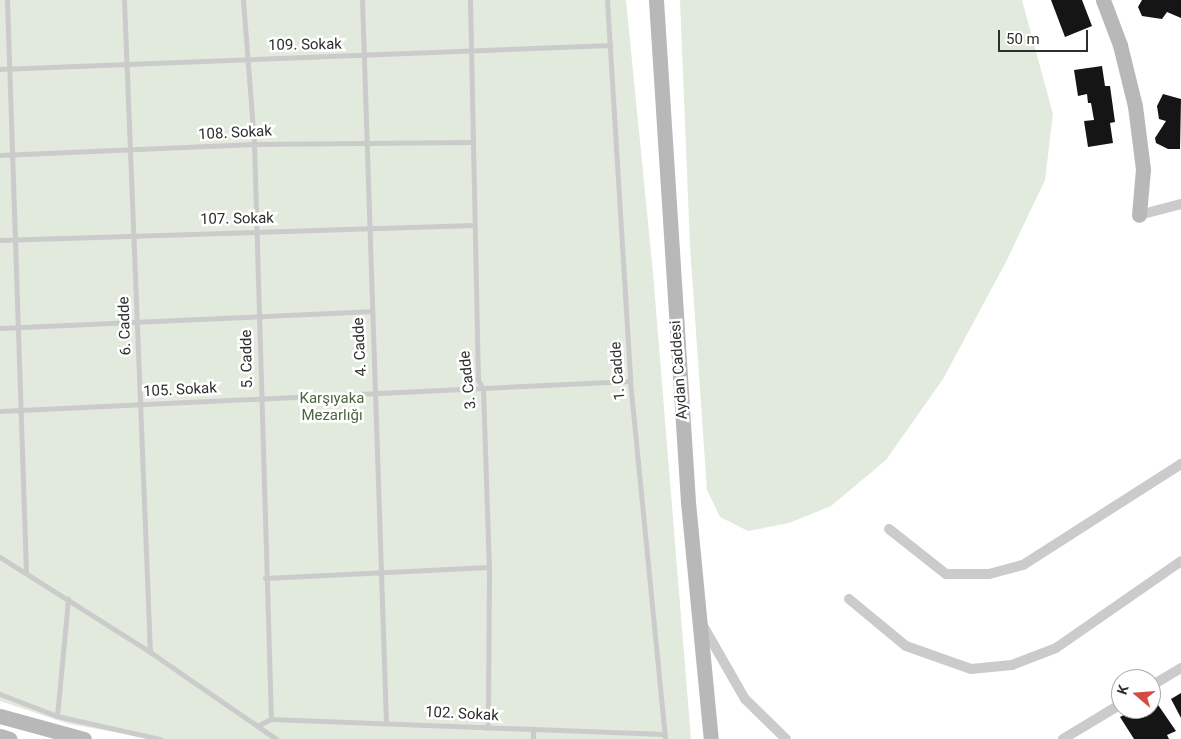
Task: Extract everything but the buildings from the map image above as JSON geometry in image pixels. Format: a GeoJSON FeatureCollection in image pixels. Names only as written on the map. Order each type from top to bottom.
{"type":"FeatureCollection","features":[{"type":"Feature","properties":{"kind":"street","name":"Aydan Caddesi"},"geometry":{"type":"LineString","coordinates":[[656,0],[698,617],[711,739]]}},
{"type":"Feature","properties":{"kind":"street"},"geometry":{"type":"LineString","coordinates":[[1103,0],[1120,45],[1135,106],[1143,169],[1139,216],[1181,204]]}},
{"type":"Feature","properties":{"kind":"street"},"geometry":{"type":"LineString","coordinates":[[889,529],[946,574],[989,574],[1023,565],[1181,464]]}},
{"type":"Feature","properties":{"kind":"street"},"geometry":{"type":"LineString","coordinates":[[850,599],[906,646],[971,669],[1012,665],[1056,648],[1181,562]]}},
{"type":"Feature","properties":{"kind":"street"},"geometry":{"type":"LineString","coordinates":[[698,617],[745,699],[786,739]]}},
{"type":"Feature","properties":{"kind":"street"},"geometry":{"type":"LineString","coordinates":[[1161,680],[1181,668]]}},
{"type":"Feature","properties":{"kind":"street"},"geometry":{"type":"LineString","coordinates":[[1063,739],[1111,710]]}},
{"type":"Feature","properties":{"kind":"street"},"geometry":{"type":"LineString","coordinates":[[0,716],[84,739]]}},
{"type":"Feature","properties":{"kind":"street"},"geometry":{"type":"LineString","coordinates":[[0,736],[10,739]]}},
{"type":"Feature","properties":{"kind":"lane"},"geometry":{"type":"LineString","coordinates":[[8,0],[11,155],[20,327],[26,573]]}},
{"type":"Feature","properties":{"kind":"lane","name":"6. Cadde"},"geometry":{"type":"LineString","coordinates":[[124,0],[150,652]]}},
{"type":"Feature","properties":{"kind":"lane","name":"5. Cadde"},"geometry":{"type":"LineString","coordinates":[[243,0],[246,59],[254,144],[265,578],[271,719]]}},
{"type":"Feature","properties":{"kind":"lane","name":"4. Cadde"},"geometry":{"type":"LineString","coordinates":[[362,0],[368,141],[370,311],[386,723]]}},
{"type":"Feature","properties":{"kind":"lane","name":"3. Cadde"},"geometry":{"type":"LineString","coordinates":[[470,0],[478,380],[483,389],[489,567],[488,728]]}},
{"type":"Feature","properties":{"kind":"lane","name":"1. Cadde"},"geometry":{"type":"LineString","coordinates":[[607,0],[630,381],[665,737]]}},
{"type":"Feature","properties":{"kind":"lane","name":"109. Sokak"},"geometry":{"type":"LineString","coordinates":[[0,69],[611,46]]}},
{"type":"Feature","properties":{"kind":"lane","name":"108. Sokak"},"geometry":{"type":"LineString","coordinates":[[0,155],[130,151],[254,144],[368,141],[472,142]]}},
{"type":"Feature","properties":{"kind":"lane","name":"107. Sokak"},"geometry":{"type":"LineString","coordinates":[[0,240],[256,231],[368,230],[474,225]]}},
{"type":"Feature","properties":{"kind":"lane"},"geometry":{"type":"LineString","coordinates":[[0,328],[370,311]]}},
{"type":"Feature","properties":{"kind":"lane","name":"105. Sokak"},"geometry":{"type":"LineString","coordinates":[[0,411],[374,395],[630,381]]}},
{"type":"Feature","properties":{"kind":"lane"},"geometry":{"type":"LineString","coordinates":[[0,557],[150,652],[259,725],[275,739]]}},
{"type":"Feature","properties":{"kind":"lane"},"geometry":{"type":"LineString","coordinates":[[265,578],[489,567]]}},
{"type":"Feature","properties":{"kind":"lane"},"geometry":{"type":"LineString","coordinates":[[57,716],[68,599]]}},
{"type":"Feature","properties":{"kind":"lane"},"geometry":{"type":"LineString","coordinates":[[0,694],[57,716],[160,739]]}},
{"type":"Feature","properties":{"kind":"lane","name":"102. Sokak"},"geometry":{"type":"LineString","coordinates":[[259,725],[271,719],[533,729],[665,737]]}},
{"type":"Feature","properties":{"kind":"lane"},"geometry":{"type":"LineString","coordinates":[[533,729],[533,739]]}},
{"type":"Feature","properties":{"kind":"green space","name":"Karşıyaka Mezarlığı"},"geometry":{"type":"Polygon","coordinates":[[[0,0],[626,0],[653,273],[691,739],[154,739],[69,724],[0,701],[0,0]]]}},
{"type":"Feature","properties":{"kind":"green space"},"geometry":{"type":"Polygon","coordinates":[[[680,0],[1022,0],[1053,114],[1045,180],[1007,260],[943,379],[886,460],[831,506],[789,523],[748,531],[720,517],[707,490],[690,246],[680,0]]]}}]}
